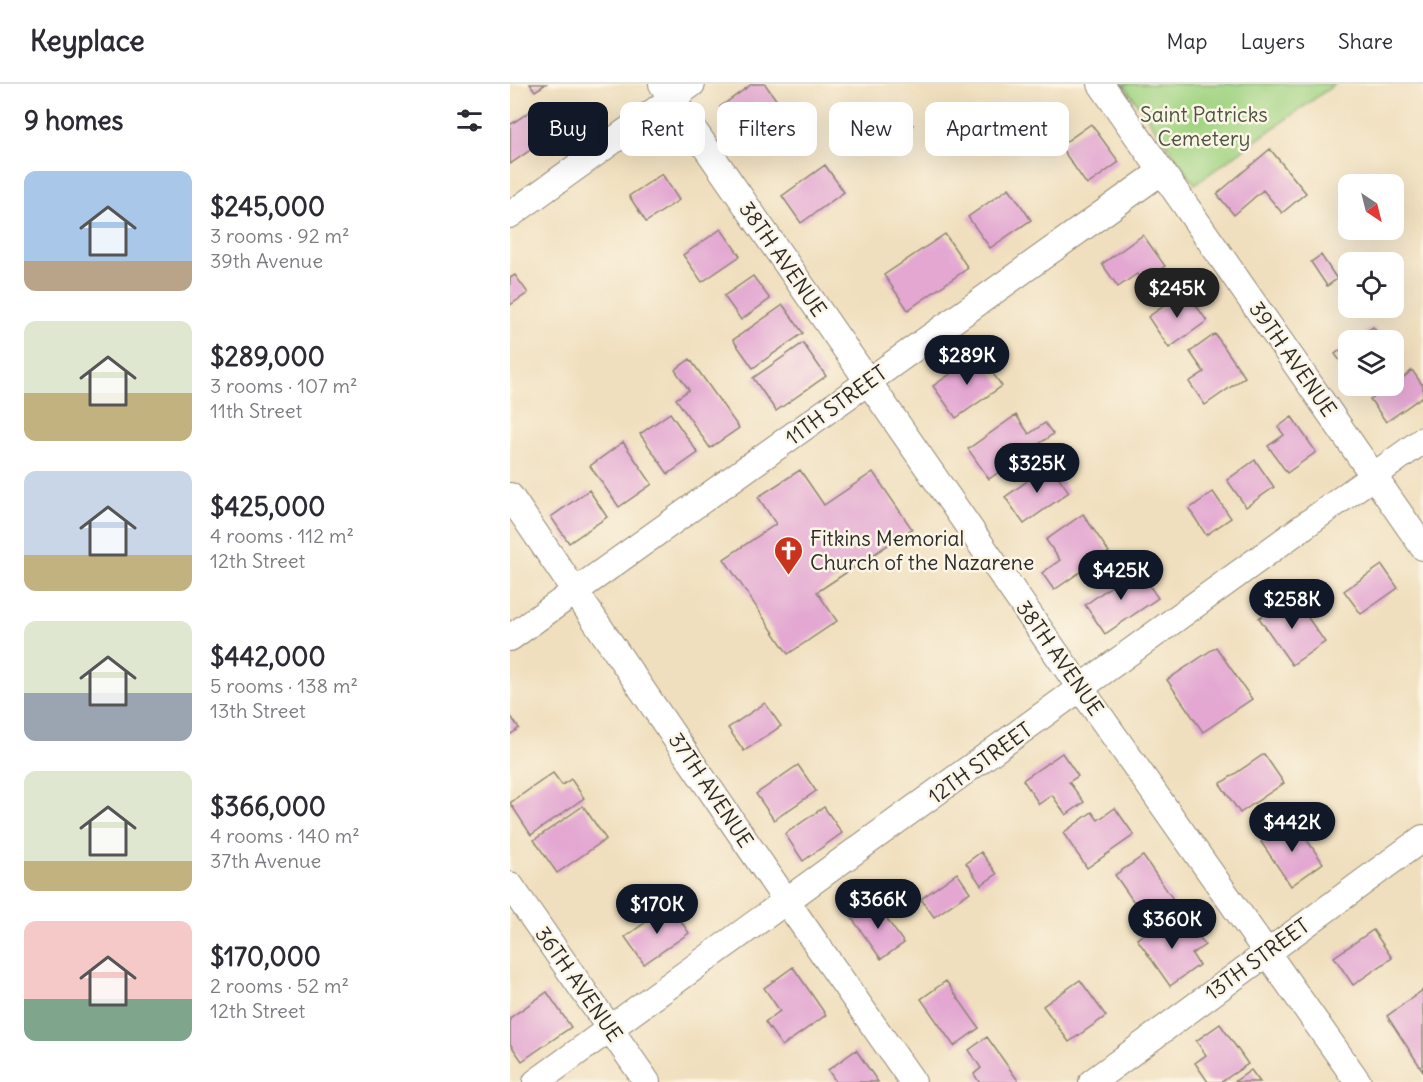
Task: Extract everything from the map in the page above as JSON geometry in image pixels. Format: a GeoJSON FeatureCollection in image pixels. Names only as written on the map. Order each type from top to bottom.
{"type":"FeatureCollection","features":[{"type":"Feature","properties":{"kind":"street","name":"39TH AVENUE"},"geometry":{"type":"LineString","coordinates":[[1101,84],[1423,547]]}},
{"type":"Feature","properties":{"kind":"street"},"geometry":{"type":"LineString","coordinates":[[510,215],[676,89]]}},
{"type":"Feature","properties":{"kind":"street","name":"38TH AVENUE"},"geometry":{"type":"LineString","coordinates":[[676,89],[868,382],[1358,1082]]}},
{"type":"Feature","properties":{"kind":"street","name":"11TH STREET"},"geometry":{"type":"LineString","coordinates":[[510,638],[1162,171]]}},
{"type":"Feature","properties":{"kind":"street","name":"12TH STREET"},"geometry":{"type":"LineString","coordinates":[[536,1082],[787,903],[1423,440]]}},
{"type":"Feature","properties":{"kind":"street","name":"37TH AVENUE"},"geometry":{"type":"LineString","coordinates":[[510,496],[577,591],[787,903],[914,1082]]}},
{"type":"Feature","properties":{"kind":"street","name":"13TH STREET"},"geometry":{"type":"LineString","coordinates":[[1092,1082],[1423,838]]}},
{"type":"Feature","properties":{"kind":"street","name":"36TH AVENUE"},"geometry":{"type":"LineString","coordinates":[[510,885],[647,1082]]}},
{"type":"Feature","properties":{"kind":"green space","name":"Saint Patricks Cemetery"},"geometry":{"type":"Polygon","coordinates":[[[1123,84],[1335,84],[1195,184],[1123,84]]]}},
{"type":"Feature","properties":{"kind":"building"},"geometry":{"type":"Polygon","coordinates":[[[530,84],[546,84],[535,91],[530,84]]]}},
{"type":"Feature","properties":{"kind":"building"},"geometry":{"type":"Polygon","coordinates":[[[752,84],[765,84],[778,102],[727,102],[752,84]]]}},
{"type":"Feature","properties":{"kind":"building"},"geometry":{"type":"Polygon","coordinates":[[[528,113],[528,152],[510,164],[510,125],[528,113]]]}},
{"type":"Feature","properties":{"kind":"building"},"geometry":{"type":"Polygon","coordinates":[[[1091,124],[1119,162],[1087,185],[1067,156],[1069,156],[1069,140],[1091,124]]]}},
{"type":"Feature","properties":{"kind":"building"},"geometry":{"type":"Polygon","coordinates":[[[1270,149],[1306,193],[1282,213],[1263,190],[1234,215],[1217,194],[1270,149]]]}},
{"type":"Feature","properties":{"kind":"building"},"geometry":{"type":"Polygon","coordinates":[[[825,165],[844,192],[801,223],[782,196],[825,165]]]}},
{"type":"Feature","properties":{"kind":"building"},"geometry":{"type":"Polygon","coordinates":[[[662,174],[679,200],[646,222],[629,196],[662,174]]]}},
{"type":"Feature","properties":{"kind":"building"},"geometry":{"type":"Polygon","coordinates":[[[1009,188],[1031,220],[990,248],[968,217],[1009,188]]]}},
{"type":"Feature","properties":{"kind":"building"},"geometry":{"type":"Polygon","coordinates":[[[721,229],[740,256],[702,282],[683,255],[721,229]]]}},
{"type":"Feature","properties":{"kind":"building"},"geometry":{"type":"Polygon","coordinates":[[[945,234],[968,268],[908,310],[884,275],[945,234]]]}},
{"type":"Feature","properties":{"kind":"building"},"geometry":{"type":"Polygon","coordinates":[[[1143,235],[1165,266],[1143,282],[1137,274],[1118,287],[1102,264],[1143,235]]]}},
{"type":"Feature","properties":{"kind":"building"},"geometry":{"type":"Polygon","coordinates":[[[1321,255],[1337,279],[1327,286],[1311,262],[1321,255]]]}},
{"type":"Feature","properties":{"kind":"building"},"geometry":{"type":"Polygon","coordinates":[[[515,275],[528,293],[510,305],[510,278],[515,275]]]}},
{"type":"Feature","properties":{"kind":"building"},"geometry":{"type":"Polygon","coordinates":[[[753,276],[770,299],[741,320],[724,296],[753,276]]]}},
{"type":"Feature","properties":{"kind":"building"},"geometry":{"type":"Polygon","coordinates":[[[1186,291],[1207,321],[1169,348],[1148,317],[1186,291]]]}},
{"type":"Feature","properties":{"kind":"building"},"geometry":{"type":"Polygon","coordinates":[[[783,305],[803,333],[753,368],[733,340],[783,305]]]}},
{"type":"Feature","properties":{"kind":"building"},"geometry":{"type":"Polygon","coordinates":[[[1215,334],[1245,377],[1205,405],[1189,382],[1204,372],[1190,352],[1215,334]]]}},
{"type":"Feature","properties":{"kind":"building"},"geometry":{"type":"Polygon","coordinates":[[[803,343],[826,376],[776,411],[753,378],[803,343]]]}},
{"type":"Feature","properties":{"kind":"building"},"geometry":{"type":"Polygon","coordinates":[[[979,354],[1002,386],[956,418],[933,386],[979,354]]]}},
{"type":"Feature","properties":{"kind":"building"},"geometry":{"type":"Polygon","coordinates":[[[690,359],[739,428],[710,448],[676,399],[689,390],[675,370],[690,359]]]}},
{"type":"Feature","properties":{"kind":"building"},"geometry":{"type":"Polygon","coordinates":[[[1412,370],[1423,386],[1423,396],[1386,422],[1370,399],[1376,396],[1404,396],[1404,377],[1412,370]]]}},
{"type":"Feature","properties":{"kind":"building"},"geometry":{"type":"Polygon","coordinates":[[[670,413],[698,453],[668,474],[640,434],[670,413]]]}},
{"type":"Feature","properties":{"kind":"building"},"geometry":{"type":"Polygon","coordinates":[[[1016,415],[1029,434],[1045,423],[1053,434],[989,479],[968,449],[1016,415]]]}},
{"type":"Feature","properties":{"kind":"building"},"geometry":{"type":"Polygon","coordinates":[[[1292,417],[1316,452],[1287,473],[1268,446],[1284,435],[1278,427],[1292,417]]]}},
{"type":"Feature","properties":{"kind":"building"},"geometry":{"type":"Polygon","coordinates":[[[623,442],[652,484],[619,507],[590,466],[623,442]]]}},
{"type":"Feature","properties":{"kind":"building"},"geometry":{"type":"Polygon","coordinates":[[[1255,460],[1274,487],[1246,507],[1227,480],[1255,460]]]}},
{"type":"Feature","properties":{"kind":"building"},"geometry":{"type":"Polygon","coordinates":[[[1050,465],[1069,492],[1024,524],[1005,497],[1050,465]]]}},
{"type":"Feature","properties":{"kind":"building","name":"Fitkins Memorial Church of the Nazarene"},"geometry":{"type":"Polygon","coordinates":[[[800,470],[824,505],[873,472],[912,529],[817,592],[837,621],[788,654],[724,559],[776,524],[758,497],[800,470]]]}},
{"type":"Feature","properties":{"kind":"building"},"geometry":{"type":"Polygon","coordinates":[[[589,490],[607,517],[569,543],[551,517],[589,490]]]}},
{"type":"Feature","properties":{"kind":"building"},"geometry":{"type":"Polygon","coordinates":[[[1213,492],[1231,518],[1206,535],[1189,509],[1213,492]]]}},
{"type":"Feature","properties":{"kind":"building"},"geometry":{"type":"Polygon","coordinates":[[[1083,514],[1109,552],[1054,590],[1042,573],[1060,560],[1046,540],[1083,514]]]}},
{"type":"Feature","properties":{"kind":"building"},"geometry":{"type":"Polygon","coordinates":[[[1382,565],[1398,588],[1361,614],[1344,591],[1382,565]]]}},
{"type":"Feature","properties":{"kind":"building"},"geometry":{"type":"Polygon","coordinates":[[[1137,568],[1158,598],[1105,634],[1085,605],[1137,568]]]}},
{"type":"Feature","properties":{"kind":"building"},"geometry":{"type":"Polygon","coordinates":[[[1292,595],[1325,642],[1292,665],[1259,618],[1292,595]]]}},
{"type":"Feature","properties":{"kind":"building"},"geometry":{"type":"Polygon","coordinates":[[[1216,647],[1252,699],[1203,732],[1167,680],[1216,647]]]}},
{"type":"Feature","properties":{"kind":"building"},"geometry":{"type":"Polygon","coordinates":[[[765,703],[781,726],[744,751],[728,728],[765,703]]]}},
{"type":"Feature","properties":{"kind":"building"},"geometry":{"type":"Polygon","coordinates":[[[510,715],[519,728],[510,735],[510,715]]]}},
{"type":"Feature","properties":{"kind":"building"},"geometry":{"type":"Polygon","coordinates":[[[1062,753],[1078,776],[1069,782],[1084,802],[1066,815],[1052,795],[1039,804],[1023,780],[1062,753]]]}},
{"type":"Feature","properties":{"kind":"building"},"geometry":{"type":"Polygon","coordinates":[[[1264,754],[1284,783],[1240,813],[1220,784],[1264,754]]]}},
{"type":"Feature","properties":{"kind":"building"},"geometry":{"type":"Polygon","coordinates":[[[798,765],[816,791],[774,820],[756,794],[798,765]]]}},
{"type":"Feature","properties":{"kind":"building"},"geometry":{"type":"Polygon","coordinates":[[[553,773],[562,785],[571,779],[584,798],[531,835],[510,803],[553,773]]]}},
{"type":"Feature","properties":{"kind":"building"},"geometry":{"type":"Polygon","coordinates":[[[583,806],[606,839],[557,873],[534,840],[583,806]]]}},
{"type":"Feature","properties":{"kind":"building"},"geometry":{"type":"Polygon","coordinates":[[[824,807],[842,833],[803,861],[785,834],[824,807]]]}},
{"type":"Feature","properties":{"kind":"building"},"geometry":{"type":"Polygon","coordinates":[[[1115,808],[1134,835],[1087,868],[1063,833],[1092,812],[1098,820],[1115,808]]]}},
{"type":"Feature","properties":{"kind":"building"},"geometry":{"type":"Polygon","coordinates":[[[1293,820],[1323,863],[1291,886],[1261,842],[1293,820]]]}},
{"type":"Feature","properties":{"kind":"building"},"geometry":{"type":"Polygon","coordinates":[[[981,852],[997,874],[981,885],[966,863],[981,852]]]}},
{"type":"Feature","properties":{"kind":"building"},"geometry":{"type":"Polygon","coordinates":[[[1143,856],[1175,902],[1147,921],[1115,875],[1143,856]]]}},
{"type":"Feature","properties":{"kind":"building"},"geometry":{"type":"Polygon","coordinates":[[[957,873],[970,892],[934,917],[921,899],[957,873]]]}},
{"type":"Feature","properties":{"kind":"building"},"geometry":{"type":"Polygon","coordinates":[[[874,901],[904,943],[881,959],[851,917],[874,901]]]}},
{"type":"Feature","properties":{"kind":"building"},"geometry":{"type":"Polygon","coordinates":[[[670,905],[689,933],[644,964],[625,937],[670,905]]]}},
{"type":"Feature","properties":{"kind":"building"},"geometry":{"type":"Polygon","coordinates":[[[1167,918],[1178,933],[1191,925],[1205,945],[1192,954],[1199,965],[1170,986],[1137,939],[1167,918]]]}},
{"type":"Feature","properties":{"kind":"building"},"geometry":{"type":"Polygon","coordinates":[[[1373,930],[1392,958],[1353,985],[1334,957],[1373,930]]]}},
{"type":"Feature","properties":{"kind":"building"},"geometry":{"type":"Polygon","coordinates":[[[793,967],[826,1015],[782,1046],[765,1022],[780,1011],[764,988],[793,967]]]}},
{"type":"Feature","properties":{"kind":"building"},"geometry":{"type":"Polygon","coordinates":[[[1080,980],[1106,1016],[1069,1042],[1043,1006],[1080,980]]]}},
{"type":"Feature","properties":{"kind":"building"},"geometry":{"type":"Polygon","coordinates":[[[946,981],[979,1028],[954,1046],[921,999],[946,981]]]}},
{"type":"Feature","properties":{"kind":"building"},"geometry":{"type":"Polygon","coordinates":[[[1423,990],[1423,1071],[1387,1016],[1423,990]]]}},
{"type":"Feature","properties":{"kind":"building"},"geometry":{"type":"Polygon","coordinates":[[[547,992],[571,1027],[522,1061],[510,1044],[510,1018],[547,992]]]}},
{"type":"Feature","properties":{"kind":"building"},"geometry":{"type":"Polygon","coordinates":[[[1220,1024],[1248,1064],[1221,1082],[1208,1082],[1195,1063],[1206,1055],[1196,1041],[1220,1024]]]}},
{"type":"Feature","properties":{"kind":"building"},"geometry":{"type":"Polygon","coordinates":[[[987,1037],[1019,1082],[979,1082],[974,1074],[981,1068],[969,1050],[987,1037]]]}},
{"type":"Feature","properties":{"kind":"building"},"geometry":{"type":"Polygon","coordinates":[[[856,1050],[878,1082],[836,1082],[828,1070],[856,1050]]]}},
{"type":"Feature","properties":{"kind":"building"},"geometry":{"type":"Polygon","coordinates":[[[1251,1070],[1260,1082],[1234,1082],[1251,1070]]]}},
{"type":"Feature","properties":{"kind":"place","name":"Fitkins Memorial Church of the Nazarene"},"geometry":{"type":"Point","coordinates":[789,576]}}]}
